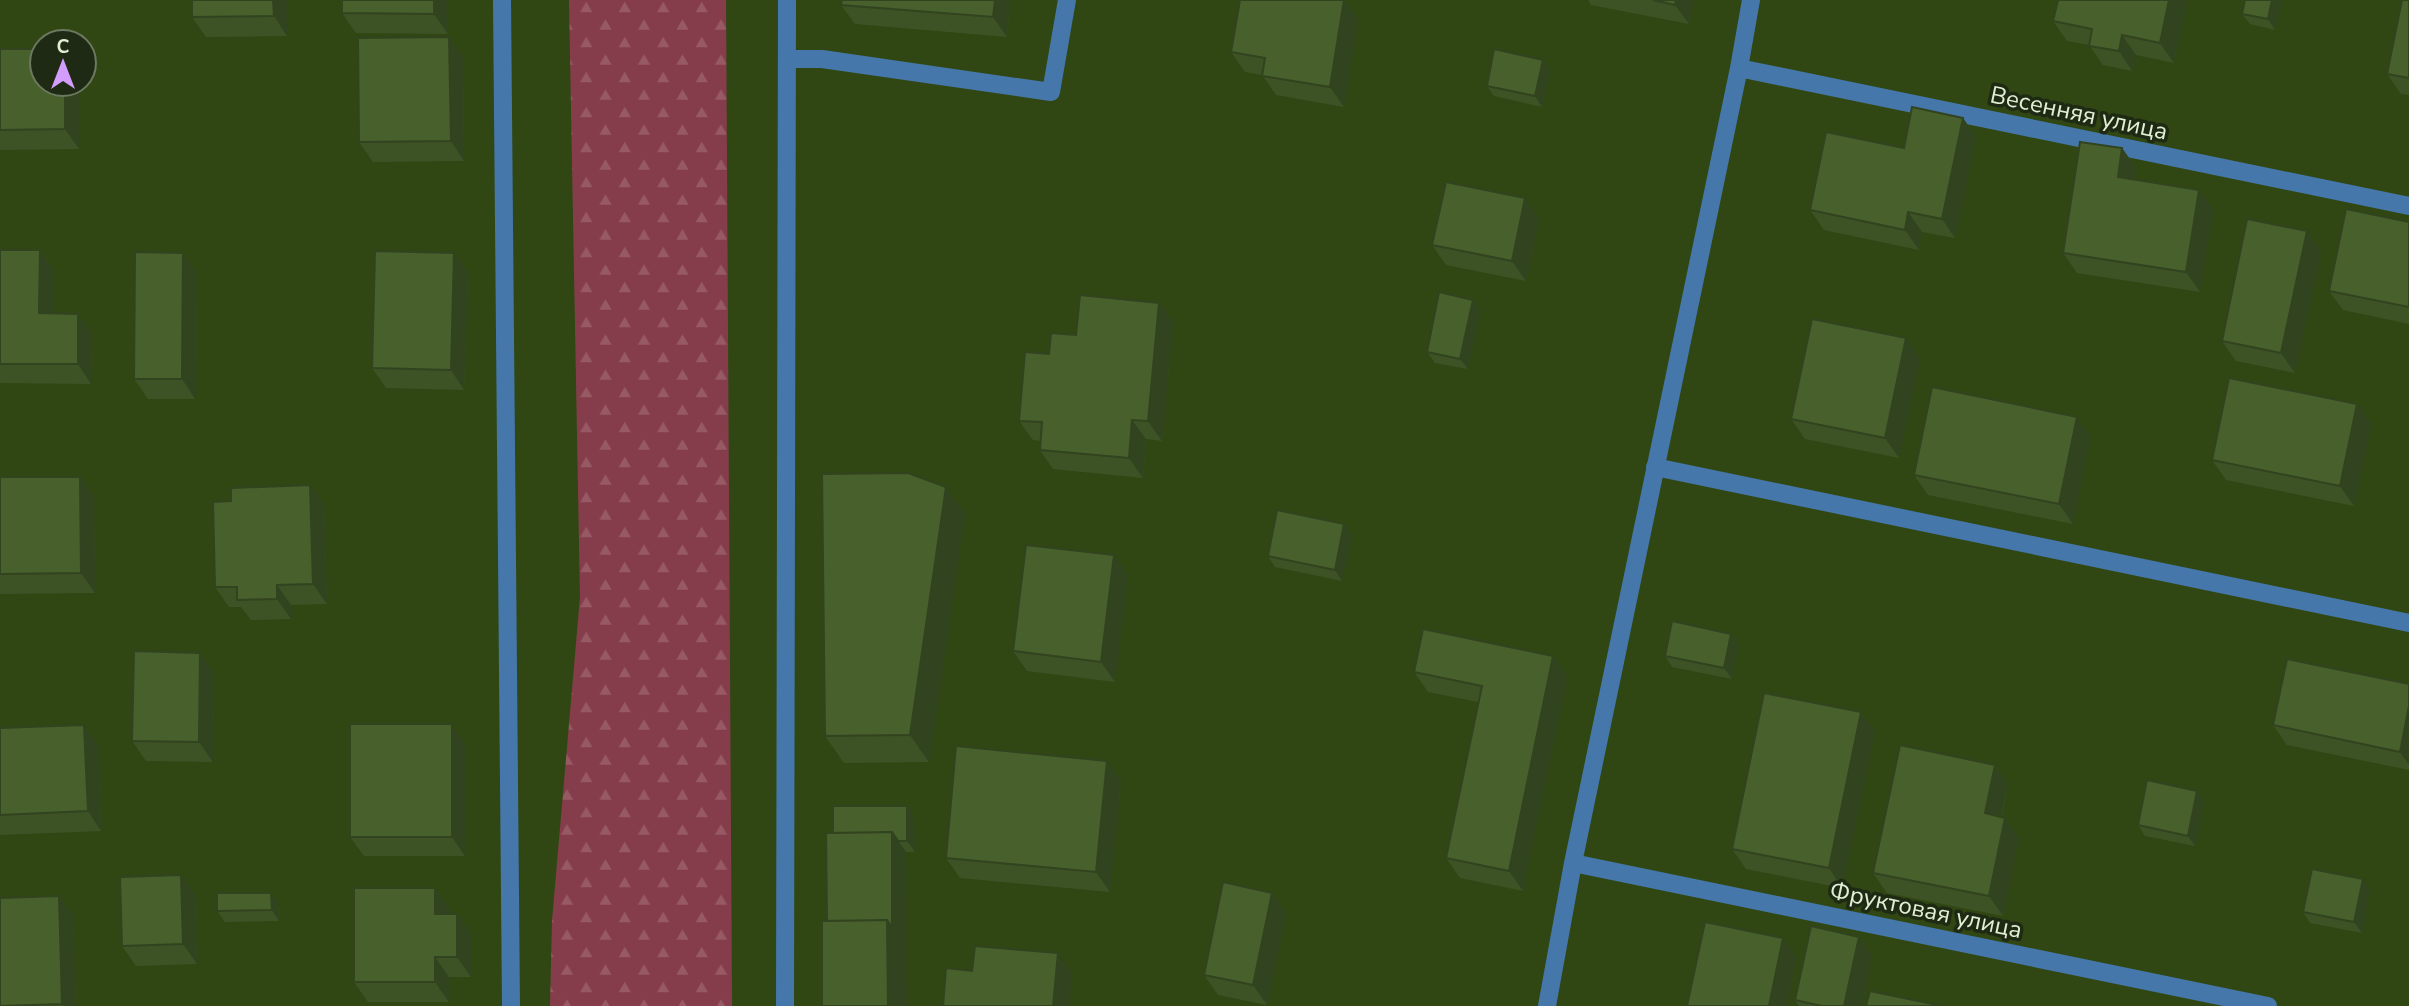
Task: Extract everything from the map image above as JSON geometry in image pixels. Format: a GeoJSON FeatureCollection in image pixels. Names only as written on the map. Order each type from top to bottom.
{"type":"FeatureCollection","features":[{"type":"Feature","properties":{"kind":"street"},"geometry":{"type":"LineString","coordinates":[[502,0],[511,1006]]}},
{"type":"Feature","properties":{"kind":"street"},"geometry":{"type":"LineString","coordinates":[[785,1006],[787,0]]}},
{"type":"Feature","properties":{"kind":"street"},"geometry":{"type":"LineString","coordinates":[[788,59],[822,59],[1051,92],[1067,0]]}},
{"type":"Feature","properties":{"kind":"street"},"geometry":{"type":"LineString","coordinates":[[1547,1006],[1573,863],[1751,0]]}},
{"type":"Feature","properties":{"kind":"street","name":"Весенняя улица"},"geometry":{"type":"LineString","coordinates":[[1739,68],[2409,206]]}},
{"type":"Feature","properties":{"kind":"street"},"geometry":{"type":"LineString","coordinates":[[1656,467],[2409,623]]}},
{"type":"Feature","properties":{"kind":"street","name":"Фруктовая улица"},"geometry":{"type":"LineString","coordinates":[[1573,863],[2268,1006]]}},
{"type":"Feature","properties":{"kind":"green space"},"geometry":{"type":"Polygon","coordinates":[[[569,0],[726,0],[732,1006],[550,1006],[552,921],[580,597],[569,0]]]}},
{"type":"Feature","properties":{"kind":"building"},"geometry":{"type":"Polygon","coordinates":[[[192,0],[273,0],[274,16],[192,17],[192,0]]]}},
{"type":"Feature","properties":{"kind":"building"},"geometry":{"type":"Polygon","coordinates":[[[342,0],[434,0],[434,14],[342,13],[342,0]]]}},
{"type":"Feature","properties":{"kind":"building"},"geometry":{"type":"Polygon","coordinates":[[[842,0],[995,0],[993,17],[841,5],[842,0]]]}},
{"type":"Feature","properties":{"kind":"building"},"geometry":{"type":"Polygon","coordinates":[[[1240,0],[1344,0],[1330,87],[1262,76],[1265,58],[1231,52],[1240,0]]]}},
{"type":"Feature","properties":{"kind":"building"},"geometry":{"type":"Polygon","coordinates":[[[1653,0],[1676,0],[1675,5],[1653,0]]]}},
{"type":"Feature","properties":{"kind":"building"},"geometry":{"type":"Polygon","coordinates":[[[2058,0],[2169,0],[2160,43],[2122,35],[2119,51],[2089,46],[2092,29],[2053,21],[2058,0]]]}},
{"type":"Feature","properties":{"kind":"building"},"geometry":{"type":"Polygon","coordinates":[[[2245,0],[2272,0],[2268,19],[2242,14],[2245,0]]]}},
{"type":"Feature","properties":{"kind":"building"},"geometry":{"type":"Polygon","coordinates":[[[2402,0],[2409,0],[2409,78],[2387,74],[2402,0]]]}},
{"type":"Feature","properties":{"kind":"building"},"geometry":{"type":"Polygon","coordinates":[[[449,37],[451,141],[359,142],[358,38],[449,37]]]}},
{"type":"Feature","properties":{"kind":"building"},"geometry":{"type":"Polygon","coordinates":[[[0,49],[28,49],[28,98],[65,98],[65,129],[0,130],[0,49]]]}},
{"type":"Feature","properties":{"kind":"building"},"geometry":{"type":"Polygon","coordinates":[[[1494,49],[1543,60],[1535,96],[1487,86],[1494,49]]]}},
{"type":"Feature","properties":{"kind":"building"},"geometry":{"type":"Polygon","coordinates":[[[1912,107],[1963,118],[1942,219],[1908,212],[1905,230],[1810,210],[1826,132],[1904,148],[1912,107]]]}},
{"type":"Feature","properties":{"kind":"building"},"geometry":{"type":"Polygon","coordinates":[[[2080,142],[2122,148],[2118,177],[2199,190],[2186,272],[2063,253],[2080,142]]]}},
{"type":"Feature","properties":{"kind":"building"},"geometry":{"type":"Polygon","coordinates":[[[1446,182],[1525,198],[1512,261],[1432,245],[1446,182]]]}},
{"type":"Feature","properties":{"kind":"building"},"geometry":{"type":"Polygon","coordinates":[[[2346,209],[2409,222],[2409,307],[2329,291],[2346,209]]]}},
{"type":"Feature","properties":{"kind":"building"},"geometry":{"type":"Polygon","coordinates":[[[2247,219],[2307,231],[2281,353],[2222,341],[2247,219]]]}},
{"type":"Feature","properties":{"kind":"building"},"geometry":{"type":"Polygon","coordinates":[[[0,250],[40,250],[39,313],[78,314],[78,364],[0,364],[0,250]]]}},
{"type":"Feature","properties":{"kind":"building"},"geometry":{"type":"Polygon","coordinates":[[[375,251],[454,253],[451,370],[372,368],[375,251]]]}},
{"type":"Feature","properties":{"kind":"building"},"geometry":{"type":"Polygon","coordinates":[[[135,252],[183,253],[182,379],[134,379],[135,252]]]}},
{"type":"Feature","properties":{"kind":"building"},"geometry":{"type":"Polygon","coordinates":[[[1439,292],[1473,300],[1460,359],[1427,352],[1439,292]]]}},
{"type":"Feature","properties":{"kind":"building"},"geometry":{"type":"Polygon","coordinates":[[[1080,295],[1159,303],[1148,421],[1132,420],[1129,458],[1040,450],[1042,422],[1019,421],[1025,352],[1049,354],[1051,333],[1076,335],[1080,295]]]}},
{"type":"Feature","properties":{"kind":"building"},"geometry":{"type":"Polygon","coordinates":[[[1812,319],[1906,338],[1885,438],[1791,419],[1812,319]]]}},
{"type":"Feature","properties":{"kind":"building"},"geometry":{"type":"Polygon","coordinates":[[[2229,378],[2357,404],[2340,486],[2212,460],[2229,378]]]}},
{"type":"Feature","properties":{"kind":"building"},"geometry":{"type":"Polygon","coordinates":[[[1932,387],[2077,417],[2059,504],[1914,475],[1932,387]]]}},
{"type":"Feature","properties":{"kind":"building"},"geometry":{"type":"Polygon","coordinates":[[[908,473],[946,487],[910,735],[825,736],[822,474],[908,473]]]}},
{"type":"Feature","properties":{"kind":"building"},"geometry":{"type":"Polygon","coordinates":[[[0,477],[80,477],[81,573],[0,574],[0,477]]]}},
{"type":"Feature","properties":{"kind":"building"},"geometry":{"type":"Polygon","coordinates":[[[310,485],[313,584],[277,585],[277,599],[237,600],[237,587],[215,587],[213,502],[231,501],[231,488],[310,485]]]}},
{"type":"Feature","properties":{"kind":"building"},"geometry":{"type":"Polygon","coordinates":[[[1277,510],[1344,524],[1335,570],[1268,556],[1277,510]]]}},
{"type":"Feature","properties":{"kind":"building"},"geometry":{"type":"Polygon","coordinates":[[[1026,545],[1114,555],[1101,662],[1013,651],[1026,545]]]}},
{"type":"Feature","properties":{"kind":"building"},"geometry":{"type":"Polygon","coordinates":[[[1672,621],[1731,634],[1724,668],[1665,656],[1672,621]]]}},
{"type":"Feature","properties":{"kind":"building"},"geometry":{"type":"Polygon","coordinates":[[[1423,629],[1553,656],[1509,871],[1446,858],[1482,686],[1414,672],[1423,629]]]}},
{"type":"Feature","properties":{"kind":"building"},"geometry":{"type":"Polygon","coordinates":[[[134,651],[200,653],[199,742],[132,741],[134,651]]]}},
{"type":"Feature","properties":{"kind":"building"},"geometry":{"type":"Polygon","coordinates":[[[2287,659],[2409,684],[2409,706],[2400,752],[2273,725],[2287,659]]]}},
{"type":"Feature","properties":{"kind":"building"},"geometry":{"type":"Polygon","coordinates":[[[1764,693],[1861,712],[1829,868],[1732,849],[1764,693]]]}},
{"type":"Feature","properties":{"kind":"building"},"geometry":{"type":"Polygon","coordinates":[[[350,724],[452,724],[452,837],[350,837],[350,724]]]}},
{"type":"Feature","properties":{"kind":"building"},"geometry":{"type":"Polygon","coordinates":[[[84,725],[88,811],[0,815],[0,728],[84,725]]]}},
{"type":"Feature","properties":{"kind":"building"},"geometry":{"type":"Polygon","coordinates":[[[1900,745],[1995,765],[1985,813],[2005,818],[1989,896],[1873,873],[1900,745]]]}},
{"type":"Feature","properties":{"kind":"building"},"geometry":{"type":"Polygon","coordinates":[[[956,746],[1107,761],[1096,872],[946,858],[956,746]]]}},
{"type":"Feature","properties":{"kind":"building"},"geometry":{"type":"Polygon","coordinates":[[[2147,780],[2197,791],[2188,836],[2138,825],[2147,780]]]}},
{"type":"Feature","properties":{"kind":"building"},"geometry":{"type":"Polygon","coordinates":[[[833,806],[907,806],[907,841],[898,841],[892,832],[833,833],[833,806]]]}},
{"type":"Feature","properties":{"kind":"building"},"geometry":{"type":"Polygon","coordinates":[[[892,832],[892,927],[887,920],[827,921],[826,833],[892,832]]]}},
{"type":"Feature","properties":{"kind":"building"},"geometry":{"type":"Polygon","coordinates":[[[2312,869],[2363,879],[2354,922],[2303,912],[2312,869]]]}},
{"type":"Feature","properties":{"kind":"building"},"geometry":{"type":"Polygon","coordinates":[[[181,875],[183,944],[122,946],[120,877],[181,875]]]}},
{"type":"Feature","properties":{"kind":"building"},"geometry":{"type":"Polygon","coordinates":[[[1223,882],[1272,893],[1253,985],[1204,975],[1223,882]]]}},
{"type":"Feature","properties":{"kind":"building"},"geometry":{"type":"Polygon","coordinates":[[[354,888],[435,888],[435,914],[457,914],[457,957],[435,957],[435,982],[354,982],[354,888]]]}},
{"type":"Feature","properties":{"kind":"building"},"geometry":{"type":"Polygon","coordinates":[[[217,893],[271,893],[272,910],[217,911],[217,893]]]}},
{"type":"Feature","properties":{"kind":"building"},"geometry":{"type":"Polygon","coordinates":[[[59,896],[62,1004],[0,1006],[0,898],[59,896]]]}},
{"type":"Feature","properties":{"kind":"building"},"geometry":{"type":"Polygon","coordinates":[[[887,920],[888,1006],[822,1006],[822,921],[887,920]]]}},
{"type":"Feature","properties":{"kind":"building"},"geometry":{"type":"Polygon","coordinates":[[[1705,922],[1783,938],[1769,1006],[1687,1006],[1705,922]]]}},
{"type":"Feature","properties":{"kind":"building"},"geometry":{"type":"Polygon","coordinates":[[[1811,926],[1859,937],[1844,1006],[1822,1006],[1795,1000],[1811,926]]]}},
{"type":"Feature","properties":{"kind":"building"},"geometry":{"type":"Polygon","coordinates":[[[975,946],[1058,953],[1053,1006],[943,1006],[946,968],[972,971],[975,946]]]}},
{"type":"Feature","properties":{"kind":"building"},"geometry":{"type":"Polygon","coordinates":[[[1870,991],[1942,1006],[1866,1006],[1870,991]]]}}]}
